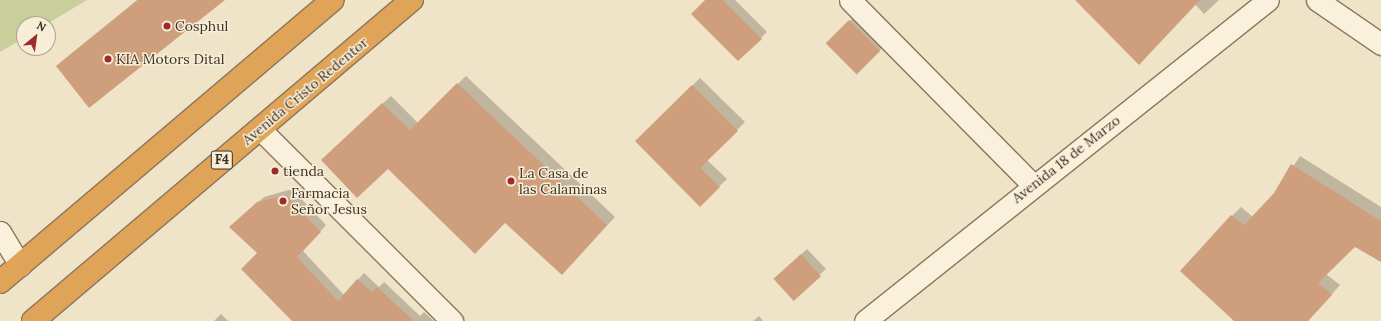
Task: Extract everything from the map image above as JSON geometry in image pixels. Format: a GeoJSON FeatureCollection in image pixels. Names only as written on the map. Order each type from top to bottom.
{"type":"FeatureCollection","features":[{"type":"Feature","properties":{"kind":"highway"},"geometry":{"type":"LineString","coordinates":[[0,282],[332,0]]}},
{"type":"Feature","properties":{"kind":"highway","name":"Avenida Cristo Redentor"},"geometry":{"type":"LineString","coordinates":[[33,321],[412,0]]}},
{"type":"Feature","properties":{"kind":"street"},"geometry":{"type":"LineString","coordinates":[[850,0],[1033,185]]}},
{"type":"Feature","properties":{"kind":"street","name":"Avenida 18 de Marzo"},"geometry":{"type":"LineString","coordinates":[[866,321],[1033,185],[1268,0]]}},
{"type":"Feature","properties":{"kind":"street"},"geometry":{"type":"LineString","coordinates":[[1317,0],[1381,44]]}},
{"type":"Feature","properties":{"kind":"street"},"geometry":{"type":"LineString","coordinates":[[260,129],[452,321]]}},
{"type":"Feature","properties":{"kind":"street"},"geometry":{"type":"LineString","coordinates":[[0,232],[20,265]]}},
{"type":"Feature","properties":{"kind":"green space"},"geometry":{"type":"Polygon","coordinates":[[[0,0],[87,0],[56,19],[56,16],[16,16],[16,43],[0,52],[0,0]]]}},
{"type":"Feature","properties":{"kind":"building","name":"KIA Motors Dital"},"geometry":{"type":"Polygon","coordinates":[[[138,0],[225,0],[89,108],[56,66],[138,0]]]}},
{"type":"Feature","properties":{"kind":"building"},"geometry":{"type":"Polygon","coordinates":[[[705,0],[723,0],[762,39],[738,61],[691,14],[705,0]]]}},
{"type":"Feature","properties":{"kind":"building"},"geometry":{"type":"Polygon","coordinates":[[[1075,0],[1200,0],[1139,65],[1075,0]]]}},
{"type":"Feature","properties":{"kind":"building"},"geometry":{"type":"Polygon","coordinates":[[[849,20],[880,51],[857,74],[826,43],[849,20]]]}},
{"type":"Feature","properties":{"kind":"building"},"geometry":{"type":"Polygon","coordinates":[[[457,83],[607,225],[562,275],[505,223],[475,254],[388,169],[357,198],[321,160],[382,103],[410,130],[457,83]]]}},
{"type":"Feature","properties":{"kind":"building"},"geometry":{"type":"Polygon","coordinates":[[[692,85],[738,131],[700,168],[720,187],[700,207],[635,141],[692,85]]]}},
{"type":"Feature","properties":{"kind":"building"},"geometry":{"type":"Polygon","coordinates":[[[1291,164],[1381,221],[1381,262],[1355,247],[1318,283],[1332,295],[1308,321],[1234,321],[1180,271],[1231,215],[1244,225],[1274,193],[1291,164]]]}},
{"type":"Feature","properties":{"kind":"building"},"geometry":{"type":"Polygon","coordinates":[[[286,195],[321,232],[297,257],[338,301],[357,279],[372,292],[377,287],[414,321],[292,321],[241,269],[257,253],[229,227],[257,202],[286,195]]]}},
{"type":"Feature","properties":{"kind":"building"},"geometry":{"type":"Polygon","coordinates":[[[801,254],[821,276],[794,301],[774,279],[801,254]]]}},
{"type":"Feature","properties":{"kind":"place","name":"Cosphul"},"geometry":{"type":"Point","coordinates":[167,26]}},
{"type":"Feature","properties":{"kind":"place","name":"KIA Motors Dital"},"geometry":{"type":"Point","coordinates":[108,59]}},
{"type":"Feature","properties":{"kind":"place","name":"tienda"},"geometry":{"type":"Point","coordinates":[275,171]}},
{"type":"Feature","properties":{"kind":"place","name":"La Casa de las Calaminas"},"geometry":{"type":"Point","coordinates":[511,181]}},
{"type":"Feature","properties":{"kind":"place","name":"Farmacia Señor Jesus"},"geometry":{"type":"Point","coordinates":[283,201]}}]}
